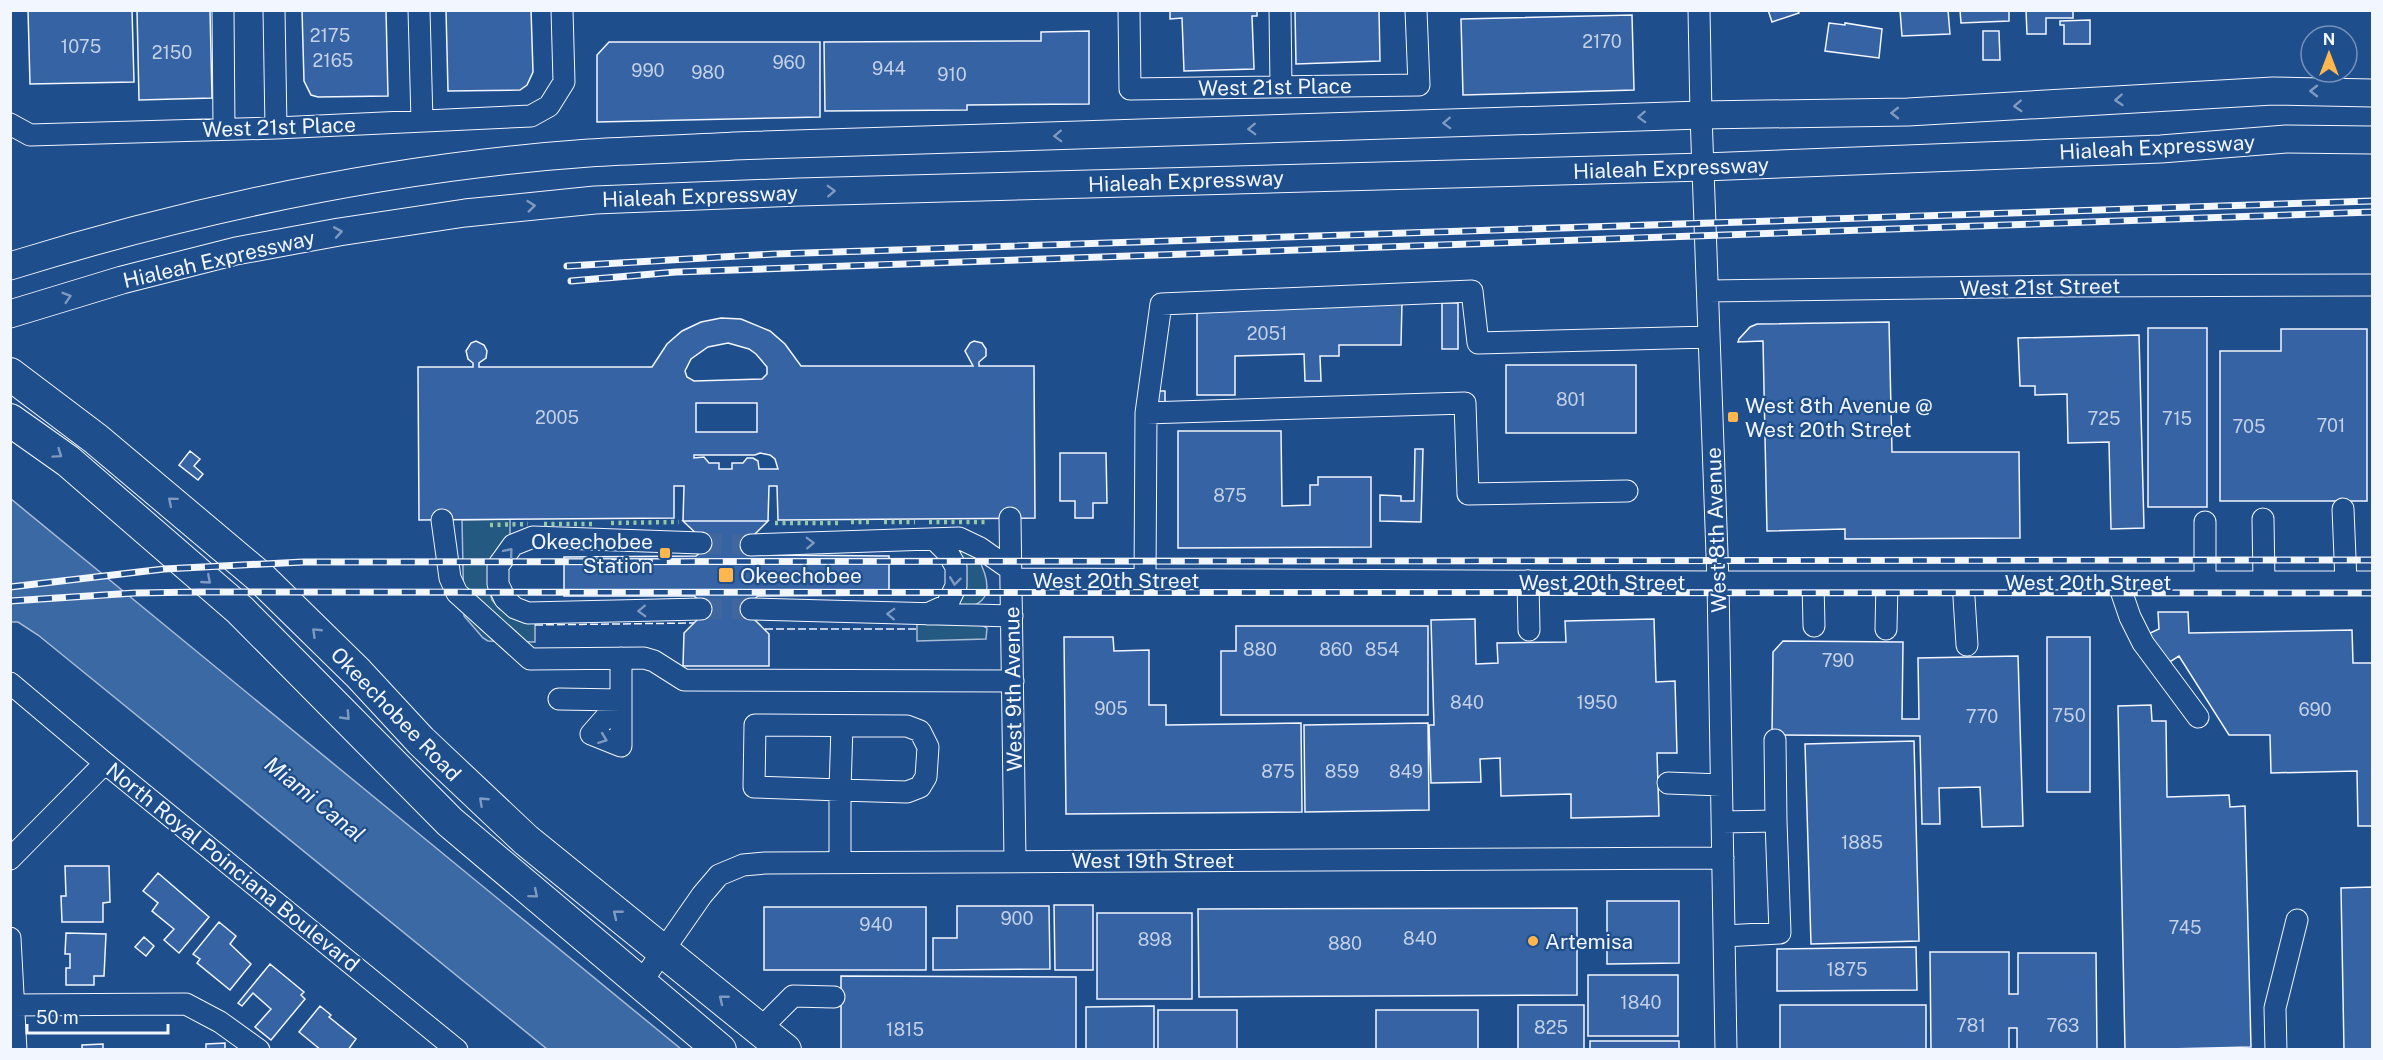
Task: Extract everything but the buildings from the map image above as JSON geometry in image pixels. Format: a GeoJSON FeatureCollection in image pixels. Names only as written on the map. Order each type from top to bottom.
{"type":"FeatureCollection","features":[{"type":"Feature","properties":{"kind":"highway","name":"Okeechobee Road"},"geometry":{"type":"LineString","coordinates":[[10,374],[96,439],[260,577],[358,674],[421,741],[525,840],[785,1050]]}},
{"type":"Feature","properties":{"kind":"highway","name":"Okeechobee Road"},"geometry":{"type":"LineString","coordinates":[[10,420],[68,461],[240,610],[450,822],[720,1050]]}},
{"type":"Feature","properties":{"kind":"main road"},"geometry":{"type":"LineString","coordinates":[[10,266],[101,238],[194,214],[338,186],[466,166],[588,153],[734,146],[1701,115],[1908,112],[2273,91],[2373,93]]}},
{"type":"Feature","properties":{"kind":"main road","name":"Hialeah Expressway"},"geometry":{"type":"LineString","coordinates":[[11,314],[122,280],[236,251],[339,232],[465,213],[595,200],[799,192],[1704,167],[2161,149],[2286,139],[2373,140]]}},
{"type":"Feature","properties":{"kind":"street"},"geometry":{"type":"LineString","coordinates":[[223,10],[225,129]]}},
{"type":"Feature","properties":{"kind":"street"},"geometry":{"type":"LineString","coordinates":[[274,10],[276,128]]}},
{"type":"Feature","properties":{"kind":"street"},"geometry":{"type":"LineString","coordinates":[[419,10],[422,121]]}},
{"type":"Feature","properties":{"kind":"street","name":"West 21st Place"},"geometry":{"type":"LineString","coordinates":[[10,124],[30,135],[276,128],[531,116],[549,106],[564,82],[562,10]]}},
{"type":"Feature","properties":{"kind":"street","name":"West 21st Place"},"geometry":{"type":"LineString","coordinates":[[1129,10],[1130,89],[1419,85],[1416,10]]}},
{"type":"Feature","properties":{"kind":"street"},"geometry":{"type":"LineString","coordinates":[[1280,10],[1281,87]]}},
{"type":"Feature","properties":{"kind":"street","name":"West 8th Avenue"},"geometry":{"type":"LineString","coordinates":[[1699,10],[1718,582],[1726,1050]]}},
{"type":"Feature","properties":{"kind":"street","name":"West 21st Street"},"geometry":{"type":"LineString","coordinates":[[1707,291],[2373,285]]}},
{"type":"Feature","properties":{"kind":"street"},"geometry":{"type":"LineString","coordinates":[[1145,580],[1146,413],[1161,304],[1472,291],[1478,343],[1709,337]]}},
{"type":"Feature","properties":{"kind":"street"},"geometry":{"type":"LineString","coordinates":[[1146,413],[1465,403],[1468,494],[1627,491]]}},
{"type":"Feature","properties":{"kind":"street"},"geometry":{"type":"LineString","coordinates":[[2343,509],[2346,582]]}},
{"type":"Feature","properties":{"kind":"street","name":"West 9th Avenue"},"geometry":{"type":"LineString","coordinates":[[1010,518],[1015,860]]}},
{"type":"Feature","properties":{"kind":"street"},"geometry":{"type":"LineString","coordinates":[[2263,519],[2264,582]]}},
{"type":"Feature","properties":{"kind":"street"},"geometry":{"type":"LineString","coordinates":[[442,520],[450,578],[457,593],[530,659],[644,658],[654,661],[684,680],[1013,681]]}},
{"type":"Feature","properties":{"kind":"street"},"geometry":{"type":"LineString","coordinates":[[2205,522],[2205,582]]}},
{"type":"Feature","properties":{"kind":"street"},"geometry":{"type":"LineString","coordinates":[[701,543],[533,537],[513,545],[498,566],[498,584],[510,604],[528,613],[701,609]]}},
{"type":"Feature","properties":{"kind":"street"},"geometry":{"type":"LineString","coordinates":[[751,545],[959,538],[980,548],[1011,574]]}},
{"type":"Feature","properties":{"kind":"street"},"geometry":{"type":"LineString","coordinates":[[925,615],[947,604],[956,586],[956,567],[948,553],[934,539]]}},
{"type":"Feature","properties":{"kind":"street","name":"West 20th Street"},"geometry":{"type":"LineString","coordinates":[[1011,574],[1145,580],[2373,582]]}},
{"type":"Feature","properties":{"kind":"street"},"geometry":{"type":"LineString","coordinates":[[1528,581],[1529,630]]}},
{"type":"Feature","properties":{"kind":"street"},"geometry":{"type":"LineString","coordinates":[[1813,582],[1814,626]]}},
{"type":"Feature","properties":{"kind":"street"},"geometry":{"type":"LineString","coordinates":[[1886,629],[1887,582]]}},
{"type":"Feature","properties":{"kind":"street"},"geometry":{"type":"LineString","coordinates":[[1963,582],[1966,645]]}},
{"type":"Feature","properties":{"kind":"street"},"geometry":{"type":"LineString","coordinates":[[2118,582],[2130,617],[2143,643],[2198,717]]}},
{"type":"Feature","properties":{"kind":"street"},"geometry":{"type":"LineString","coordinates":[[751,609],[1012,616]]}},
{"type":"Feature","properties":{"kind":"street"},"geometry":{"type":"LineString","coordinates":[[559,699],[621,700],[621,658]]}},
{"type":"Feature","properties":{"kind":"street","name":"North Royal Poinciana Boulevard"},"geometry":{"type":"LineString","coordinates":[[10,683],[457,1050]]}},
{"type":"Feature","properties":{"kind":"street"},"geometry":{"type":"LineString","coordinates":[[755,725],[907,726],[920,731],[928,747],[926,777],[920,788],[907,792],[840,790],[754,787],[755,725]]}},
{"type":"Feature","properties":{"kind":"street"},"geometry":{"type":"LineString","coordinates":[[840,862],[842,726]]}},
{"type":"Feature","properties":{"kind":"street"},"geometry":{"type":"LineString","coordinates":[[1724,936],[1780,933],[1775,741]]}},
{"type":"Feature","properties":{"kind":"street"},"geometry":{"type":"LineString","coordinates":[[10,859],[105,763]]}},
{"type":"Feature","properties":{"kind":"street"},"geometry":{"type":"LineString","coordinates":[[1668,783],[1721,785]]}},
{"type":"Feature","properties":{"kind":"street"},"geometry":{"type":"LineString","coordinates":[[1722,822],[1776,821]]}},
{"type":"Feature","properties":{"kind":"street","name":"West 19th Street"},"geometry":{"type":"LineString","coordinates":[[640,984],[702,895],[719,875],[754,864],[1015,860],[1723,858]]}},
{"type":"Feature","properties":{"kind":"street"},"geometry":{"type":"LineString","coordinates":[[2276,1050],[2275,1008],[2297,920]]}},
{"type":"Feature","properties":{"kind":"street"},"geometry":{"type":"LineString","coordinates":[[10,938],[16,1050]]}},
{"type":"Feature","properties":{"kind":"street"},"geometry":{"type":"LineString","coordinates":[[760,1029],[793,996],[834,997]]}},
{"type":"Feature","properties":{"kind":"street"},"geometry":{"type":"LineString","coordinates":[[12,1005],[186,1004],[220,1022],[258,1050]]}},
{"type":"Feature","properties":{"kind":"shaded area"},"geometry":{"type":"Polygon","coordinates":[[[510,519],[510,537],[493,555],[488,585],[492,600],[500,609],[535,621],[535,642],[488,641],[464,616],[462,520],[510,519]]]}},
{"type":"Feature","properties":{"kind":"shaded area"},"geometry":{"type":"Polygon","coordinates":[[[963,549],[977,556],[985,574],[987,588],[986,594],[977,604],[957,608],[959,554],[963,549]]]}},
{"type":"Feature","properties":{"kind":"shaded area"},"geometry":{"type":"Polygon","coordinates":[[[917,624],[982,625],[987,628],[986,639],[917,641],[917,624]]]}},
{"type":"Feature","properties":{"kind":"water","name":"Miami Canal"},"geometry":{"type":"Polygon","coordinates":[[[10,499],[681,1049],[547,1049],[38,635],[18,622],[11,622],[10,499]]]}},
{"type":"Feature","properties":{"kind":"tunnel"},"geometry":{"type":"LineString","coordinates":[[701,543],[751,545]]}},
{"type":"Feature","properties":{"kind":"tunnel"},"geometry":{"type":"LineString","coordinates":[[701,609],[751,609]]}},
{"type":"Feature","properties":{"kind":"railway"},"geometry":{"type":"LineString","coordinates":[[567,266],[774,254],[2372,201]]}},
{"type":"Feature","properties":{"kind":"railway"},"geometry":{"type":"LineString","coordinates":[[571,281],[676,272],[2372,212]]}},
{"type":"Feature","properties":{"kind":"railway"},"geometry":{"type":"LineString","coordinates":[[10,587],[164,569],[303,562],[2372,560]]}},
{"type":"Feature","properties":{"kind":"railway"},"geometry":{"type":"LineString","coordinates":[[10,601],[135,593],[200,592],[2372,593]]}},
{"type":"Feature","properties":{"kind":"hedge"},"geometry":{"type":"LineString","coordinates":[[611,523],[679,522]]}},
{"type":"Feature","properties":{"kind":"hedge"},"geometry":{"type":"LineString","coordinates":[[851,522],[872,522]]}},
{"type":"Feature","properties":{"kind":"hedge"},"geometry":{"type":"LineString","coordinates":[[884,522],[915,522]]}},
{"type":"Feature","properties":{"kind":"hedge"},"geometry":{"type":"LineString","coordinates":[[929,522],[986,522]]}},
{"type":"Feature","properties":{"kind":"hedge"},"geometry":{"type":"LineString","coordinates":[[775,523],[841,523]]}},
{"type":"Feature","properties":{"kind":"hedge"},"geometry":{"type":"LineString","coordinates":[[490,525],[528,524]]}},
{"type":"Feature","properties":{"kind":"hedge"},"geometry":{"type":"LineString","coordinates":[[544,524],[596,524]]}},
{"type":"Feature","properties":{"kind":"fence"},"geometry":{"type":"LineString","coordinates":[[535,625],[694,623]]}},
{"type":"Feature","properties":{"kind":"fence"},"geometry":{"type":"LineString","coordinates":[[765,629],[917,629]]}},
{"type":"Feature","properties":{"kind":"place","name":"West 8th Avenue @ West 20th Street"},"geometry":{"type":"Point","coordinates":[1733,417]}},
{"type":"Feature","properties":{"kind":"place","name":"Okeechobee Station"},"geometry":{"type":"Point","coordinates":[665,553]}},
{"type":"Feature","properties":{"kind":"place","name":"Okeechobee"},"geometry":{"type":"Point","coordinates":[726,575]}},
{"type":"Feature","properties":{"kind":"place","name":"Artemisa"},"geometry":{"type":"Point","coordinates":[1533,941]}}]}
